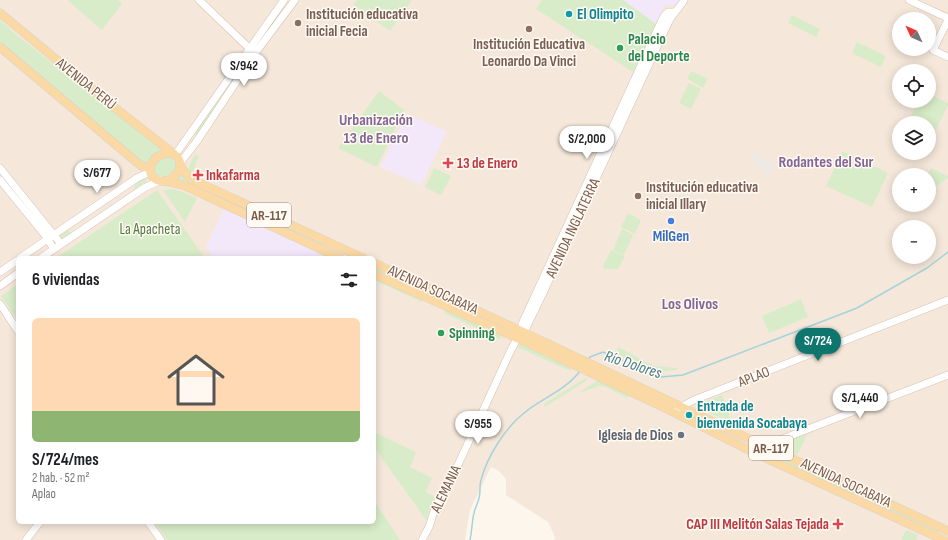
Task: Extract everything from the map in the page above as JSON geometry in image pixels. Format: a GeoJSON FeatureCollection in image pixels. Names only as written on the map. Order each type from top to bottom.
{"type":"FeatureCollection","features":[{"type":"Feature","properties":{"kind":"main road"},"geometry":{"type":"LineString","coordinates":[[199,0],[253,50]]}},
{"type":"Feature","properties":{"kind":"main road"},"geometry":{"type":"LineString","coordinates":[[44,256],[144,188],[174,177],[180,164],[197,141],[284,0]]}},
{"type":"Feature","properties":{"kind":"main road"},"geometry":{"type":"LineString","coordinates":[[23,256],[150,170],[157,157],[165,154],[174,155],[253,50],[295,0]]}},
{"type":"Feature","properties":{"kind":"main road","name":"AVENIDA INGLATERRA"},"geometry":{"type":"LineString","coordinates":[[519,335],[522,324],[661,22],[668,12],[674,12],[680,7],[684,0]]}},
{"type":"Feature","properties":{"kind":"main road"},"geometry":{"type":"LineString","coordinates":[[909,0],[948,19],[934,50],[948,57]]}},
{"type":"Feature","properties":{"kind":"main road","name":"AVENIDA PERÚ"},"geometry":{"type":"LineString","coordinates":[[0,13],[174,155]]}},
{"type":"Feature","properties":{"kind":"main road","name":"AVENIDA PERÚ"},"geometry":{"type":"LineString","coordinates":[[0,47],[140,165],[150,170]]}},
{"type":"Feature","properties":{"kind":"main road","name":"AR-117"},"geometry":{"type":"LineString","coordinates":[[174,155],[178,158],[186,174],[195,181],[359,256]]}},
{"type":"Feature","properties":{"kind":"main road"},"geometry":{"type":"LineString","coordinates":[[0,168],[57,246]]}},
{"type":"Feature","properties":{"kind":"main road","name":"AR-117"},"geometry":{"type":"LineString","coordinates":[[150,170],[151,175],[154,178],[183,185],[336,256]]}},
{"type":"Feature","properties":{"kind":"main road"},"geometry":{"type":"LineString","coordinates":[[0,180],[51,237]]}},
{"type":"Feature","properties":{"kind":"main road"},"geometry":{"type":"LineString","coordinates":[[0,272],[16,261]]}},
{"type":"Feature","properties":{"kind":"main road","name":"AVENIDA SOCABAYA"},"geometry":{"type":"LineString","coordinates":[[376,264],[519,335]]}},
{"type":"Feature","properties":{"kind":"main road"},"geometry":{"type":"LineString","coordinates":[[0,286],[16,274]]}},
{"type":"Feature","properties":{"kind":"main road","name":"AVENIDA SOCABAYA"},"geometry":{"type":"LineString","coordinates":[[376,275],[519,335],[578,362],[672,413],[759,455],[944,540]]}},
{"type":"Feature","properties":{"kind":"main road","name":"APLAO"},"geometry":{"type":"LineString","coordinates":[[672,413],[681,406],[694,400],[948,300]]}},
{"type":"Feature","properties":{"kind":"main road"},"geometry":{"type":"LineString","coordinates":[[0,304],[16,328]]}},
{"type":"Feature","properties":{"kind":"main road","name":"ALEMANIA"},"geometry":{"type":"LineString","coordinates":[[422,540],[429,527],[436,506],[457,467],[519,335]]}},
{"type":"Feature","properties":{"kind":"main road","name":"AVENIDA SOCABAYA"},"geometry":{"type":"LineString","coordinates":[[592,369],[681,406],[948,531]]}},
{"type":"Feature","properties":{"kind":"main road"},"geometry":{"type":"LineString","coordinates":[[759,455],[764,446],[948,375]]}},
{"type":"Feature","properties":{"kind":"main road"},"geometry":{"type":"LineString","coordinates":[[26,540],[38,524]]}},
{"type":"Feature","properties":{"kind":"main road"},"geometry":{"type":"LineString","coordinates":[[149,524],[161,540]]}},
{"type":"Feature","properties":{"kind":"shaded area"},"geometry":{"type":"Polygon","coordinates":[[[0,0],[948,0],[948,540],[554,540],[555,537],[548,522],[506,495],[506,479],[499,471],[491,467],[470,510],[465,540],[0,540],[0,0]]]}},
{"type":"Feature","properties":{"kind":"shaded area"},"geometry":{"type":"Polygon","coordinates":[[[623,0],[679,0],[678,4],[664,6],[656,24],[623,0]]]}},
{"type":"Feature","properties":{"kind":"shaded area"},"geometry":{"type":"Polygon","coordinates":[[[407,114],[447,132],[421,185],[380,167],[407,114]]]}},
{"type":"Feature","properties":{"kind":"shaded area"},"geometry":{"type":"Polygon","coordinates":[[[753,150],[776,165],[768,179],[750,156],[753,150]]]}},
{"type":"Feature","properties":{"kind":"shaded area"},"geometry":{"type":"Polygon","coordinates":[[[224,209],[316,252],[320,256],[212,256],[206,247],[224,209]]]}},
{"type":"Feature","properties":{"kind":"green space"},"geometry":{"type":"Polygon","coordinates":[[[67,0],[118,0],[122,4],[102,30],[67,0]]]}},
{"type":"Feature","properties":{"kind":"green space"},"geometry":{"type":"Polygon","coordinates":[[[357,0],[412,0],[390,31],[353,5],[357,0]]]}},
{"type":"Feature","properties":{"kind":"green space","name":"Palacio del Deporte"},"geometry":{"type":"Polygon","coordinates":[[[542,0],[623,0],[656,24],[633,72],[536,9],[542,0]]]}},
{"type":"Feature","properties":{"kind":"green space"},"geometry":{"type":"Polygon","coordinates":[[[792,15],[820,29],[816,37],[788,23],[792,15]]]}},
{"type":"Feature","properties":{"kind":"green space"},"geometry":{"type":"Polygon","coordinates":[[[0,20],[18,36],[164,150],[146,167],[0,43],[0,20]]]}},
{"type":"Feature","properties":{"kind":"green space"},"geometry":{"type":"Polygon","coordinates":[[[857,42],[886,56],[881,67],[852,53],[857,42]]]}},
{"type":"Feature","properties":{"kind":"green space"},"geometry":{"type":"Polygon","coordinates":[[[248,55],[250,58],[197,137],[193,134],[248,55]]]}},
{"type":"Feature","properties":{"kind":"green space"},"geometry":{"type":"Polygon","coordinates":[[[691,71],[708,79],[703,88],[687,79],[691,71]]]}},
{"type":"Feature","properties":{"kind":"green space"},"geometry":{"type":"Polygon","coordinates":[[[689,83],[701,89],[691,109],[679,103],[689,83]]]}},
{"type":"Feature","properties":{"kind":"green space"},"geometry":{"type":"Polygon","coordinates":[[[379,91],[404,110],[377,167],[338,148],[379,91]]]}},
{"type":"Feature","properties":{"kind":"green space"},"geometry":{"type":"Polygon","coordinates":[[[936,97],[948,103],[936,130],[936,116],[911,116],[915,108],[936,108],[936,97]]]}},
{"type":"Feature","properties":{"kind":"green space"},"geometry":{"type":"Polygon","coordinates":[[[842,152],[845,152],[888,173],[872,207],[826,186],[842,152]]]}},
{"type":"Feature","properties":{"kind":"green space"},"geometry":{"type":"Polygon","coordinates":[[[195,155],[199,156],[191,175],[188,170],[195,155]]]}},
{"type":"Feature","properties":{"kind":"green space"},"geometry":{"type":"Polygon","coordinates":[[[169,156],[176,160],[175,168],[166,176],[158,176],[155,173],[156,164],[161,159],[169,156]]]}},
{"type":"Feature","properties":{"kind":"green space"},"geometry":{"type":"Polygon","coordinates":[[[434,168],[451,176],[441,195],[425,187],[434,168]]]}},
{"type":"Feature","properties":{"kind":"green space"},"geometry":{"type":"Polygon","coordinates":[[[936,170],[948,176],[948,178],[936,186],[936,170]]]}},
{"type":"Feature","properties":{"kind":"green space"},"geometry":{"type":"Polygon","coordinates":[[[182,173],[323,243],[321,246],[178,181],[177,179],[182,173]]]}},
{"type":"Feature","properties":{"kind":"green space"},"geometry":{"type":"Polygon","coordinates":[[[146,178],[146,182],[63,239],[58,236],[67,229],[71,233],[134,190],[135,183],[146,178]]]}},
{"type":"Feature","properties":{"kind":"green space"},"geometry":{"type":"Polygon","coordinates":[[[172,189],[197,198],[185,222],[163,190],[172,189]]]}},
{"type":"Feature","properties":{"kind":"green space","name":"La Apacheta"},"geometry":{"type":"Polygon","coordinates":[[[157,190],[204,256],[59,256],[157,190]]]}},
{"type":"Feature","properties":{"kind":"green space"},"geometry":{"type":"Polygon","coordinates":[[[630,214],[641,220],[635,234],[621,227],[627,215],[630,214]]]}},
{"type":"Feature","properties":{"kind":"green space"},"geometry":{"type":"Polygon","coordinates":[[[622,229],[633,235],[624,255],[613,250],[622,229]]]}},
{"type":"Feature","properties":{"kind":"green space"},"geometry":{"type":"Polygon","coordinates":[[[611,250],[625,256],[618,269],[603,268],[611,250]]]}},
{"type":"Feature","properties":{"kind":"green space"},"geometry":{"type":"Polygon","coordinates":[[[376,268],[448,300],[446,304],[376,272],[376,268]]]}},
{"type":"Feature","properties":{"kind":"green space"},"geometry":{"type":"Polygon","coordinates":[[[376,278],[423,299],[422,302],[376,281],[376,278]]]}},
{"type":"Feature","properties":{"kind":"green space"},"geometry":{"type":"Polygon","coordinates":[[[16,285],[16,318],[1,296],[16,285]]]}},
{"type":"Feature","properties":{"kind":"green space"},"geometry":{"type":"Polygon","coordinates":[[[801,299],[808,317],[769,333],[762,316],[801,299]]]}},
{"type":"Feature","properties":{"kind":"green space"},"geometry":{"type":"Polygon","coordinates":[[[445,310],[502,335],[500,339],[444,313],[445,310]]]}},
{"type":"Feature","properties":{"kind":"green space"},"geometry":{"type":"Polygon","coordinates":[[[517,343],[520,343],[572,368],[570,371],[517,347],[517,343]]]}},
{"type":"Feature","properties":{"kind":"green space"},"geometry":{"type":"Polygon","coordinates":[[[619,347],[655,366],[677,368],[677,370],[655,372],[617,354],[615,352],[619,347]]]}},
{"type":"Feature","properties":{"kind":"green space"},"geometry":{"type":"Polygon","coordinates":[[[587,377],[586,381],[545,407],[544,404],[587,377]]]}},
{"type":"Feature","properties":{"kind":"green space"},"geometry":{"type":"Polygon","coordinates":[[[598,380],[629,395],[627,398],[606,387],[599,386],[579,393],[598,380]]]}},
{"type":"Feature","properties":{"kind":"green space"},"geometry":{"type":"Polygon","coordinates":[[[722,395],[732,423],[694,406],[722,395]]]}},
{"type":"Feature","properties":{"kind":"green space"},"geometry":{"type":"Polygon","coordinates":[[[810,430],[797,455],[774,445],[810,430]]]}},
{"type":"Feature","properties":{"kind":"green space"},"geometry":{"type":"Polygon","coordinates":[[[376,433],[416,452],[410,467],[432,478],[426,492],[435,497],[426,520],[376,450],[376,433]]]}},
{"type":"Feature","properties":{"kind":"green space"},"geometry":{"type":"Polygon","coordinates":[[[771,452],[859,493],[857,497],[768,457],[771,452]]]}},
{"type":"Feature","properties":{"kind":"green space"},"geometry":{"type":"Polygon","coordinates":[[[873,499],[939,529],[936,534],[871,503],[873,499]]]}},
{"type":"Feature","properties":{"kind":"green space"},"geometry":{"type":"Polygon","coordinates":[[[376,503],[400,540],[167,540],[156,524],[376,524],[376,503]]]}},
{"type":"Feature","properties":{"kind":"green space"},"geometry":{"type":"Polygon","coordinates":[[[906,530],[918,535],[916,540],[902,540],[906,530]]]}},
{"type":"Feature","properties":{"kind":"waterway","name":"Río Dolores"},"geometry":{"type":"LineString","coordinates":[[588,360],[590,357],[603,352],[661,377],[683,375],[857,308],[927,268],[948,252]]}},
{"type":"Feature","properties":{"kind":"waterway","name":"Río Dolores"},"geometry":{"type":"LineString","coordinates":[[470,540],[474,513],[480,496],[481,480],[492,453],[517,419],[567,384],[580,371]]}},
{"type":"Feature","properties":{"kind":"place","name":"El Olimpito"},"geometry":{"type":"Point","coordinates":[569,14]}},
{"type":"Feature","properties":{"kind":"place","name":"Institución educativa inicial Fecia"},"geometry":{"type":"Point","coordinates":[298,23]}},
{"type":"Feature","properties":{"kind":"place","name":"Institución Educativa Leonardo Da Vinci"},"geometry":{"type":"Point","coordinates":[529,29]}},
{"type":"Feature","properties":{"kind":"place","name":"Palacio del Deporte"},"geometry":{"type":"Point","coordinates":[620,48]}},
{"type":"Feature","properties":{"kind":"place","name":"13 de Enero"},"geometry":{"type":"Point","coordinates":[448,163]}},
{"type":"Feature","properties":{"kind":"place","name":"Inkafarma"},"geometry":{"type":"Point","coordinates":[198,175]}},
{"type":"Feature","properties":{"kind":"place","name":"Institución educativa inicial Illary"},"geometry":{"type":"Point","coordinates":[638,196]}},
{"type":"Feature","properties":{"kind":"place","name":"MilGen"},"geometry":{"type":"Point","coordinates":[671,221]}},
{"type":"Feature","properties":{"kind":"place","name":"Spinning"},"geometry":{"type":"Point","coordinates":[441,333]}},
{"type":"Feature","properties":{"kind":"place","name":"Entrada de bienvenida Socabaya"},"geometry":{"type":"Point","coordinates":[689,415]}},
{"type":"Feature","properties":{"kind":"place","name":"Iglesia de Dios"},"geometry":{"type":"Point","coordinates":[681,435]}},
{"type":"Feature","properties":{"kind":"place","name":"CAP III Melitón Salas Tejada"},"geometry":{"type":"Point","coordinates":[838,524]}},
{"type":"Feature","properties":{"kind":"district","name":"Urbanización 13 de Enero"},"geometry":{"type":"Point","coordinates":[376,129]}},
{"type":"Feature","properties":{"kind":"district","name":"Rodantes del Sur"},"geometry":{"type":"Point","coordinates":[826,162]}},
{"type":"Feature","properties":{"kind":"district","name":"Los Olivos"},"geometry":{"type":"Point","coordinates":[690,304]}}]}
